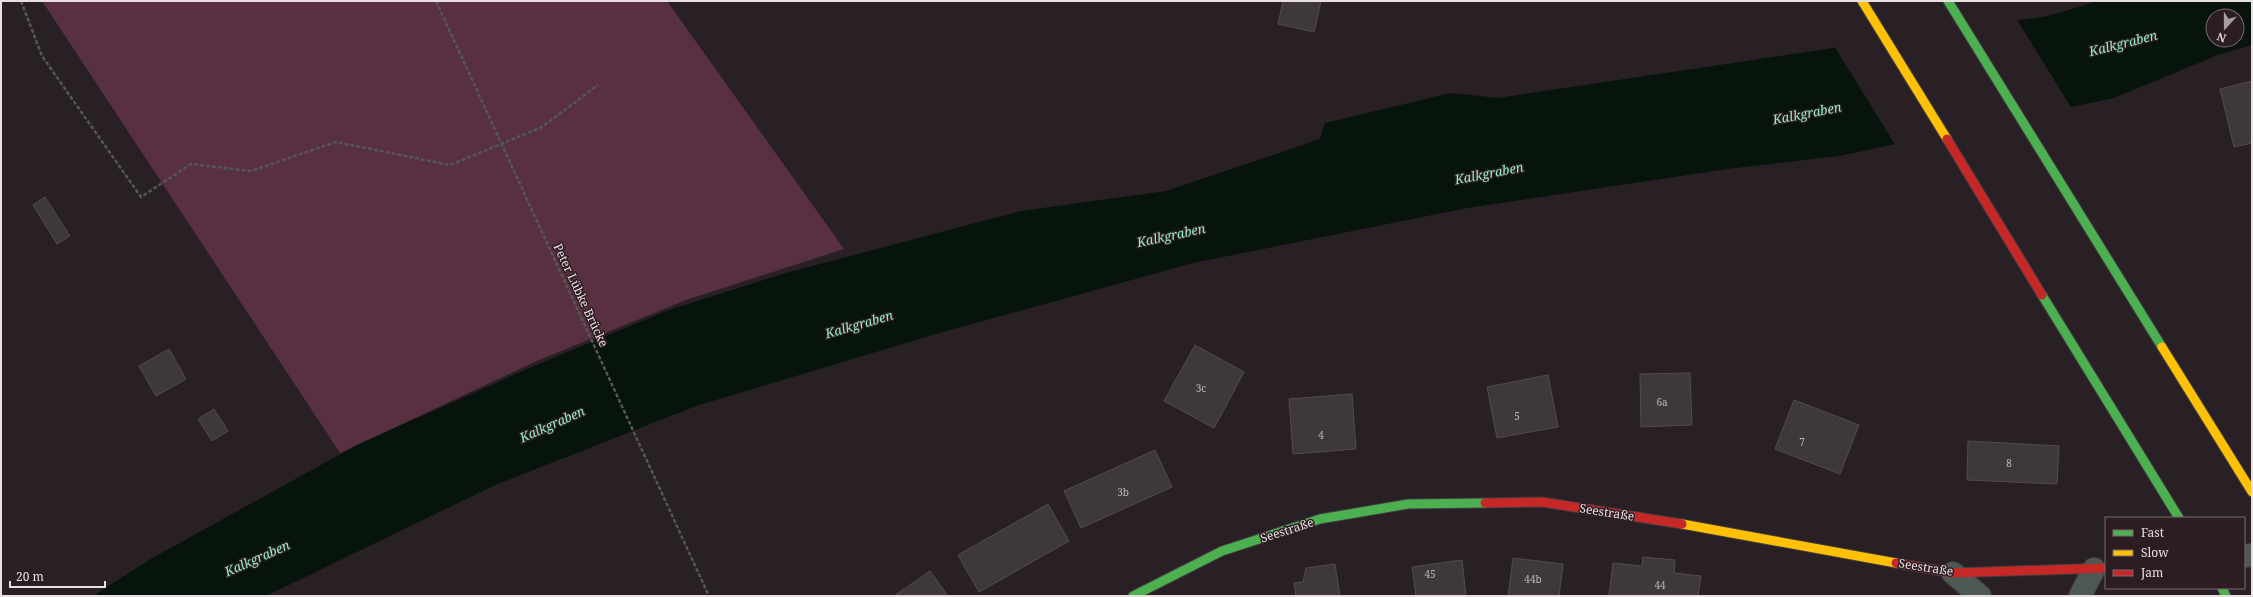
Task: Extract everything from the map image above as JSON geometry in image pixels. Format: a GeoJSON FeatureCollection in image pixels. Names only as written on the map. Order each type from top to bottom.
{"type":"FeatureCollection","features":[{"type":"Feature","properties":{"kind":"main road"},"geometry":{"type":"LineString","coordinates":[[1862,1],[2178,517]]}},
{"type":"Feature","properties":{"kind":"main road"},"geometry":{"type":"LineString","coordinates":[[1948,1],[2252,492]]}},
{"type":"Feature","properties":{"kind":"main road","name":"Seestraße"},"geometry":{"type":"LineString","coordinates":[[1133,596],[1222,551],[1320,519],[1408,504],[1542,502],[1696,526],[1953,573],[2100,569]]}},
{"type":"Feature","properties":{"kind":"street","name":"Seestraße"},"geometry":{"type":"LineString","coordinates":[[2080,596],[2100,569]]}},
{"type":"Feature","properties":{"kind":"street"},"geometry":{"type":"LineString","coordinates":[[1953,573],[1980,596]]}},
{"type":"Feature","properties":{"kind":"path"},"geometry":{"type":"LineString","coordinates":[[21,1],[42,56],[141,197],[191,164],[251,171],[336,142],[450,165],[542,127],[598,85]]}},
{"type":"Feature","properties":{"kind":"path","name":"Peter Lübke Brücke"},"geometry":{"type":"LineString","coordinates":[[436,1],[709,596]]}},
{"type":"Feature","properties":{"kind":"shaded area"},"geometry":{"type":"Polygon","coordinates":[[[42,1],[667,1],[844,249],[686,300],[537,361],[340,453],[42,1]]]}},
{"type":"Feature","properties":{"kind":"water","name":"Kalkgraben"},"geometry":{"type":"Polygon","coordinates":[[[2098,1],[2252,1],[2252,45],[2245,47],[2245,8],[2205,8],[2205,48],[2241,48],[2220,54],[2114,98],[1839,156],[1727,169],[1467,208],[1193,263],[936,334],[696,406],[493,486],[266,596],[93,596],[149,560],[357,445],[534,366],[666,311],[782,274],[1021,211],[1166,191],[1320,139],[1325,123],[1451,93],[1498,98],[2048,16],[2098,1]]]}},
{"type":"Feature","properties":{"kind":"pier"},"geometry":{"type":"Polygon","coordinates":[[[2016,18],[2072,109],[1896,146],[1834,46],[2016,18]]]}},
{"type":"Feature","properties":{"kind":"building"},"geometry":{"type":"Polygon","coordinates":[[[1283,1],[1321,1],[1314,32],[1278,24],[1283,1]]]}},
{"type":"Feature","properties":{"kind":"building"},"geometry":{"type":"Polygon","coordinates":[[[2252,81],[2252,143],[2234,147],[2220,89],[2252,81]]]}},
{"type":"Feature","properties":{"kind":"building"},"geometry":{"type":"Polygon","coordinates":[[[45,197],[70,236],[57,244],[33,205],[45,197]]]}},
{"type":"Feature","properties":{"kind":"building"},"geometry":{"type":"Polygon","coordinates":[[[1195,345],[1244,372],[1214,428],[1164,401],[1195,345]]]}},
{"type":"Feature","properties":{"kind":"building"},"geometry":{"type":"Polygon","coordinates":[[[169,349],[186,379],[156,396],[139,366],[169,349]]]}},
{"type":"Feature","properties":{"kind":"building"},"geometry":{"type":"Polygon","coordinates":[[[1690,373],[1692,425],[1641,427],[1640,374],[1690,373]]]}},
{"type":"Feature","properties":{"kind":"building"},"geometry":{"type":"Polygon","coordinates":[[[1548,375],[1558,427],[1497,438],[1487,387],[1548,375]]]}},
{"type":"Feature","properties":{"kind":"building"},"geometry":{"type":"Polygon","coordinates":[[[1352,394],[1356,449],[1293,454],[1289,399],[1352,394]]]}},
{"type":"Feature","properties":{"kind":"building"},"geometry":{"type":"Polygon","coordinates":[[[1794,400],[1859,425],[1840,474],[1775,449],[1794,400]]]}},
{"type":"Feature","properties":{"kind":"building"},"geometry":{"type":"Polygon","coordinates":[[[214,409],[228,431],[212,441],[198,419],[214,409]]]}},
{"type":"Feature","properties":{"kind":"building"},"geometry":{"type":"Polygon","coordinates":[[[1968,441],[2059,446],[2057,484],[1967,480],[1968,441]]]}},
{"type":"Feature","properties":{"kind":"building"},"geometry":{"type":"Polygon","coordinates":[[[1155,450],[1172,487],[1081,528],[1064,491],[1155,450]]]}},
{"type":"Feature","properties":{"kind":"building"},"geometry":{"type":"Polygon","coordinates":[[[1048,504],[1069,541],[979,592],[958,555],[1048,504]]]}},
{"type":"Feature","properties":{"kind":"building"},"geometry":{"type":"Polygon","coordinates":[[[1643,557],[1675,560],[1674,573],[1701,576],[1698,596],[1609,596],[1613,563],[1642,566],[1643,557]]]}},
{"type":"Feature","properties":{"kind":"building"},"geometry":{"type":"Polygon","coordinates":[[[1513,558],[1563,564],[1559,596],[1508,596],[1513,558]]]}},
{"type":"Feature","properties":{"kind":"building"},"geometry":{"type":"Polygon","coordinates":[[[1462,560],[1466,596],[1416,596],[1412,567],[1462,560]]]}},
{"type":"Feature","properties":{"kind":"building"},"geometry":{"type":"Polygon","coordinates":[[[1335,564],[1340,596],[1296,596],[1294,583],[1303,582],[1306,568],[1335,564]]]}},
{"type":"Feature","properties":{"kind":"building"},"geometry":{"type":"Polygon","coordinates":[[[930,571],[948,596],[894,596],[930,571]]]}},
{"type":"Feature","properties":{"kind":"traffic: fast"},"geometry":{"type":"LineString","coordinates":[[1948,1],[2162,347]]}},
{"type":"Feature","properties":{"kind":"traffic: fast"},"geometry":{"type":"LineString","coordinates":[[2042,295],[2178,517]]}},
{"type":"Feature","properties":{"kind":"traffic: fast"},"geometry":{"type":"LineString","coordinates":[[1133,596],[1222,551],[1320,519],[1408,504],[1485,503]]}},
{"type":"Feature","properties":{"kind":"traffic: fast"},"geometry":{"type":"LineString","coordinates":[[2222,589],[2226,596]]}},
{"type":"Feature","properties":{"kind":"traffic: slow"},"geometry":{"type":"LineString","coordinates":[[1862,1],[1947,139]]}},
{"type":"Feature","properties":{"kind":"traffic: slow"},"geometry":{"type":"LineString","coordinates":[[2162,347],[2252,492]]}},
{"type":"Feature","properties":{"kind":"traffic: slow"},"geometry":{"type":"LineString","coordinates":[[1682,524],[1896,563]]}},
{"type":"Feature","properties":{"kind":"traffic: jam"},"geometry":{"type":"LineString","coordinates":[[1947,139],[2042,295]]}},
{"type":"Feature","properties":{"kind":"traffic: jam"},"geometry":{"type":"LineString","coordinates":[[1485,503],[1542,502],[1682,524]]}},
{"type":"Feature","properties":{"kind":"traffic: jam"},"geometry":{"type":"LineString","coordinates":[[1896,563],[1953,573],[2105,568]]}}]}
